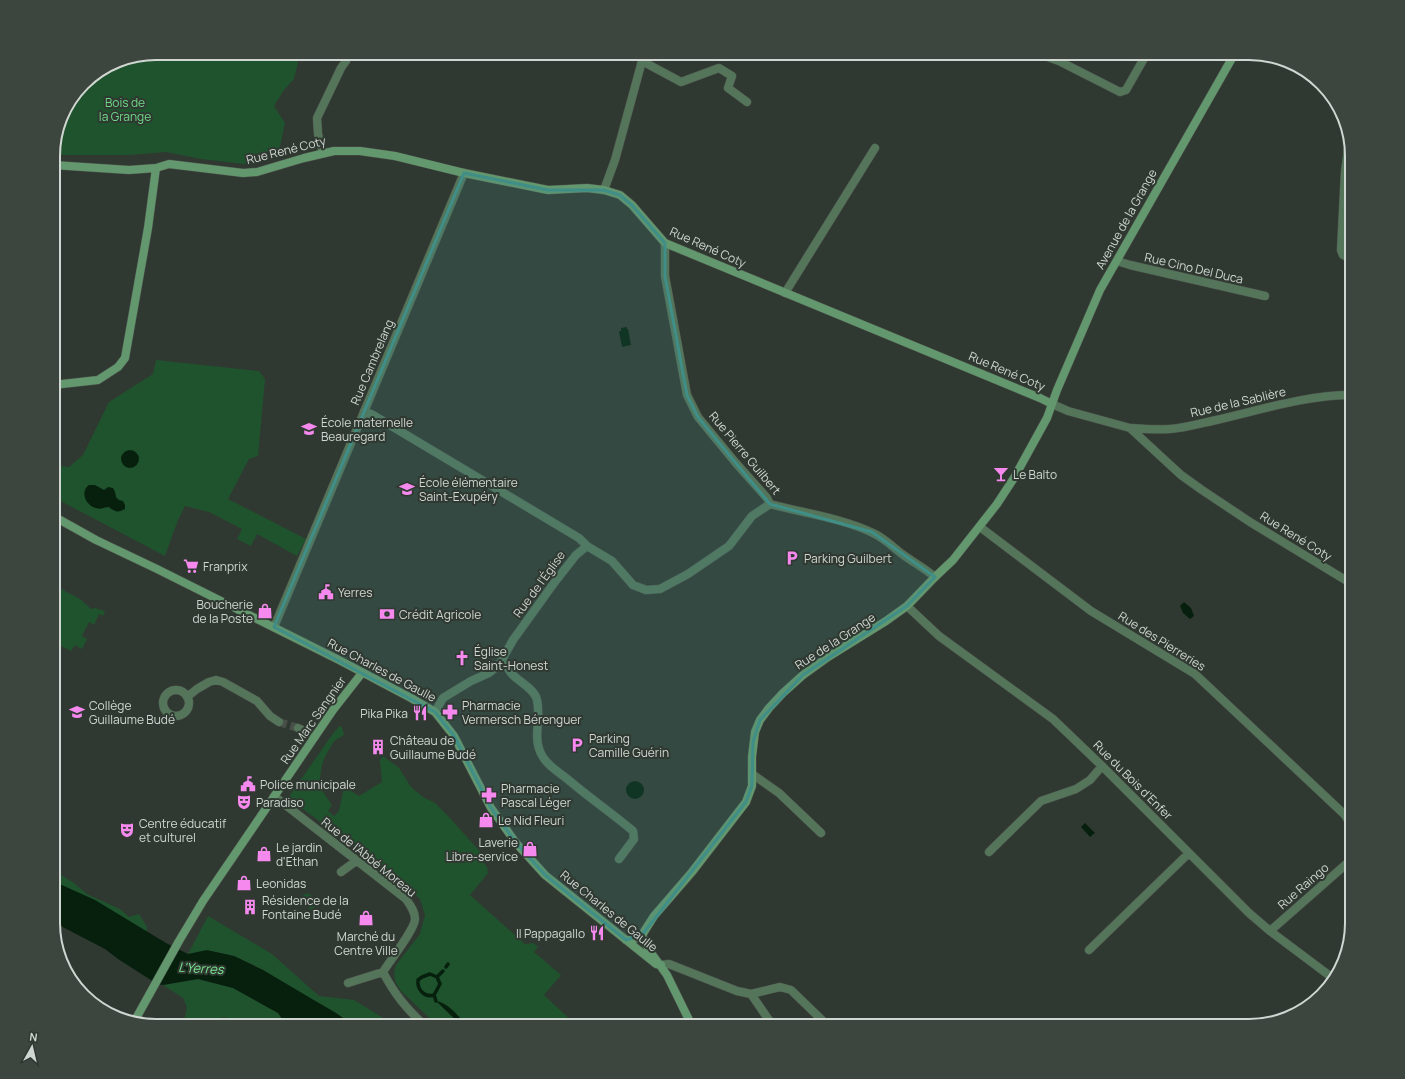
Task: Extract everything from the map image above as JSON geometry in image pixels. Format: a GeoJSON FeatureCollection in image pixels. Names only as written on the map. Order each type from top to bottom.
{"type":"FeatureCollection","features":[{"type":"Feature","properties":{"kind":"street"},"geometry":{"type":"LineString","coordinates":[[323,153],[318,134],[317,118],[346,60]]}},
{"type":"Feature","properties":{"kind":"street"},"geometry":{"type":"LineString","coordinates":[[1056,60],[1120,92],[1126,90],[1143,60]]}},
{"type":"Feature","properties":{"kind":"street","name":"Avenue de la Grange"},"geometry":{"type":"LineString","coordinates":[[1052,404],[1100,290],[1231,60]]}},
{"type":"Feature","properties":{"kind":"street"},"geometry":{"type":"LineString","coordinates":[[604,190],[615,160],[642,61],[681,82],[719,68],[732,76],[728,88],[747,102]]}},
{"type":"Feature","properties":{"kind":"street"},"geometry":{"type":"LineString","coordinates":[[785,293],[875,148]]}},
{"type":"Feature","properties":{"kind":"street","name":"Rue René Coty"},"geometry":{"type":"LineString","coordinates":[[60,165],[129,170],[156,168],[170,164],[243,173],[257,172],[323,153],[360,151],[395,156],[464,173],[548,190],[587,188],[604,190],[620,195],[632,205],[665,243],[1068,411],[1130,428],[1181,474],[1202,490],[1250,522],[1345,580]]}},
{"type":"Feature","properties":{"kind":"street"},"geometry":{"type":"LineString","coordinates":[[60,384],[98,380],[118,367],[125,358],[156,168]]}},
{"type":"Feature","properties":{"kind":"street"},"geometry":{"type":"LineString","coordinates":[[1345,172],[1341,250],[1345,256]]}},
{"type":"Feature","properties":{"kind":"street","name":"Rue Cambrelang"},"geometry":{"type":"LineString","coordinates":[[274,627],[464,173]]}},
{"type":"Feature","properties":{"kind":"street","name":"Rue Pierre Guilbert"},"geometry":{"type":"LineString","coordinates":[[665,243],[665,276],[687,395],[698,417],[767,498],[770,504],[838,521],[872,532],[882,537],[935,577]]}},
{"type":"Feature","properties":{"kind":"street","name":"Rue Cino Del Duca"},"geometry":{"type":"LineString","coordinates":[[1117,261],[1265,296]]}},
{"type":"Feature","properties":{"kind":"street","name":"Rue de la Sablière"},"geometry":{"type":"LineString","coordinates":[[1130,428],[1150,430],[1171,429],[1247,414],[1294,401],[1345,396]]}},
{"type":"Feature","properties":{"kind":"street","name":"Rue de la Grange"},"geometry":{"type":"LineString","coordinates":[[642,935],[654,916],[692,872],[746,802],[752,786],[753,742],[760,720],[783,693],[803,675],[886,622],[907,606],[953,560],[980,527],[1014,478],[1047,418],[1052,404]]}},
{"type":"Feature","properties":{"kind":"street"},"geometry":{"type":"LineString","coordinates":[[364,411],[579,538],[587,546],[612,561],[633,585],[646,590],[660,589],[688,574],[729,546],[752,516],[770,504]]}},
{"type":"Feature","properties":{"kind":"street","name":"Rue Charles de Gaulle"},"geometry":{"type":"LineString","coordinates":[[60,520],[96,540],[339,660],[435,712],[454,736],[491,808],[516,843],[545,875],[656,964],[661,965]]}},
{"type":"Feature","properties":{"kind":"street","name":"Rue des Pierreries"},"geometry":{"type":"LineString","coordinates":[[980,527],[1091,611],[1195,674],[1345,815]]}},
{"type":"Feature","properties":{"kind":"street","name":"Rue de l'Église"},"geometry":{"type":"LineString","coordinates":[[435,712],[443,698],[471,681],[489,673],[498,665],[513,640],[554,584],[576,555],[587,546]]}},
{"type":"Feature","properties":{"kind":"street","name":"Rue du Bois d'Enfer"},"geometry":{"type":"LineString","coordinates":[[907,606],[939,636],[1053,719],[1249,913],[1270,931],[1329,975]]}},
{"type":"Feature","properties":{"kind":"street"},"geometry":{"type":"LineString","coordinates":[[503,658],[511,673],[531,690],[537,698],[539,712],[536,729],[538,746],[545,760],[590,798],[609,811],[633,831],[634,839],[619,859]]}},
{"type":"Feature","properties":{"kind":"street","name":"Rue Marc Sangnier"},"geometry":{"type":"LineString","coordinates":[[137,1017],[203,901],[333,710],[362,673]]}},
{"type":"Feature","properties":{"kind":"street"},"geometry":{"type":"LineString","coordinates":[[187,697],[197,689],[216,680],[223,682],[257,700],[270,716],[280,722]]}},
{"type":"Feature","properties":{"kind":"street"},"geometry":{"type":"LineString","coordinates":[[298,728],[316,736]]}},
{"type":"Feature","properties":{"kind":"street"},"geometry":{"type":"LineString","coordinates":[[989,852],[1041,801],[1076,789],[1090,780],[1102,766]]}},
{"type":"Feature","properties":{"kind":"street"},"geometry":{"type":"LineString","coordinates":[[752,774],[779,793],[821,833]]}},
{"type":"Feature","properties":{"kind":"street","name":"Rue de l'Abbé Moreau"},"geometry":{"type":"LineString","coordinates":[[274,796],[406,900],[413,909],[415,919],[410,931],[383,972]]}},
{"type":"Feature","properties":{"kind":"street"},"geometry":{"type":"LineString","coordinates":[[1089,950],[1189,853]]}},
{"type":"Feature","properties":{"kind":"street"},"geometry":{"type":"LineString","coordinates":[[341,872],[356,861]]}},
{"type":"Feature","properties":{"kind":"street","name":"Rue Raingo"},"geometry":{"type":"LineString","coordinates":[[1270,931],[1345,865]]}},
{"type":"Feature","properties":{"kind":"street"},"geometry":{"type":"LineString","coordinates":[[626,940],[633,940],[642,935],[649,950],[661,965],[688,1019]]}},
{"type":"Feature","properties":{"kind":"street"},"geometry":{"type":"LineString","coordinates":[[661,965],[669,964],[737,992],[751,994],[780,987],[791,990],[821,1019]]}},
{"type":"Feature","properties":{"kind":"street"},"geometry":{"type":"LineString","coordinates":[[348,983],[383,972],[392,990],[408,1010],[418,1019]]}},
{"type":"Feature","properties":{"kind":"street"},"geometry":{"type":"LineString","coordinates":[[751,994],[768,1019]]}},
{"type":"Feature","properties":{"kind":"highlighted area"},"geometry":{"type":"Polygon","coordinates":[[[464,173],[548,190],[604,190],[620,195],[632,205],[665,243],[665,276],[687,395],[698,417],[770,504],[872,532],[935,577],[907,606],[803,675],[760,720],[753,742],[752,786],[746,802],[642,935],[626,940],[545,875],[516,843],[491,808],[454,736],[435,712],[274,627],[464,173]]]}},
{"type":"Feature","properties":{"kind":"green space","name":"Bois de la Grange"},"geometry":{"type":"Polygon","coordinates":[[[150,60],[298,60],[294,79],[284,90],[274,106],[285,123],[278,156],[244,164],[201,159],[166,152],[130,155],[60,155],[63,131],[67,119],[76,103],[88,88],[113,70],[125,65],[150,60]]]}},
{"type":"Feature","properties":{"kind":"green space"},"geometry":{"type":"Polygon","coordinates":[[[156,360],[259,371],[265,379],[258,456],[249,459],[228,499],[306,539],[297,556],[257,534],[251,546],[237,539],[242,529],[209,512],[185,506],[178,520],[165,556],[60,501],[60,466],[69,467],[83,455],[109,402],[153,374],[156,360]]]}},
{"type":"Feature","properties":{"kind":"green space"},"geometry":{"type":"Polygon","coordinates":[[[60,588],[80,599],[91,609],[95,608],[105,611],[103,616],[99,614],[94,625],[89,622],[82,636],[87,639],[82,649],[75,645],[71,651],[60,646],[60,588]]]}},
{"type":"Feature","properties":{"kind":"green space"},"geometry":{"type":"Polygon","coordinates":[[[340,726],[342,727],[344,735],[334,741],[326,755],[322,764],[319,786],[332,805],[328,811],[334,816],[339,811],[344,787],[359,796],[382,782],[380,760],[383,756],[399,768],[411,787],[423,797],[435,803],[484,856],[480,859],[487,867],[488,873],[470,895],[525,944],[533,943],[538,947],[534,952],[561,975],[544,995],[570,1019],[431,1019],[401,991],[395,981],[394,972],[396,965],[420,934],[425,915],[420,899],[399,880],[288,798],[334,732],[340,726]]]}},
{"type":"Feature","properties":{"kind":"green space"},"geometry":{"type":"Polygon","coordinates":[[[60,874],[74,883],[87,894],[120,909],[129,917],[139,914],[147,927],[146,937],[60,892],[60,874]]]}},
{"type":"Feature","properties":{"kind":"green space"},"geometry":{"type":"Polygon","coordinates":[[[307,893],[319,900],[316,906],[310,910],[307,902],[302,896],[307,893]]]}},
{"type":"Feature","properties":{"kind":"green space"},"geometry":{"type":"Polygon","coordinates":[[[208,916],[272,954],[319,996],[354,1000],[385,1019],[344,1019],[263,970],[234,956],[211,951],[188,954],[208,916]]]}},
{"type":"Feature","properties":{"kind":"green space"},"geometry":{"type":"Polygon","coordinates":[[[198,979],[233,988],[278,1013],[282,1019],[233,1019],[223,1017],[219,1019],[182,1019],[185,1017],[187,1007],[183,998],[163,985],[198,979]]]}},
{"type":"Feature","properties":{"kind":"water"},"geometry":{"type":"Polygon","coordinates":[[[627,327],[631,345],[622,347],[619,331],[621,331],[621,328],[627,327]]]}},
{"type":"Feature","properties":{"kind":"water"},"geometry":{"type":"Polygon","coordinates":[[[130,450],[136,453],[139,459],[136,465],[130,468],[124,465],[121,459],[124,453],[130,450]]]}},
{"type":"Feature","properties":{"kind":"water"},"geometry":{"type":"Polygon","coordinates":[[[89,485],[95,485],[104,490],[108,487],[113,488],[116,497],[123,501],[125,509],[117,511],[109,507],[98,509],[89,504],[84,494],[89,485]]]}},
{"type":"Feature","properties":{"kind":"water"},"geometry":{"type":"Polygon","coordinates":[[[1184,602],[1191,608],[1194,616],[1190,619],[1183,613],[1180,606],[1184,602]]]}},
{"type":"Feature","properties":{"kind":"water"},"geometry":{"type":"Polygon","coordinates":[[[635,781],[641,784],[644,790],[641,796],[635,799],[629,796],[626,790],[629,784],[635,781]]]}},
{"type":"Feature","properties":{"kind":"water"},"geometry":{"type":"Polygon","coordinates":[[[1085,823],[1095,833],[1090,837],[1081,827],[1085,823]]]}},
{"type":"Feature","properties":{"kind":"water","name":"L'Yerres"},"geometry":{"type":"Polygon","coordinates":[[[60,884],[95,900],[166,943],[188,954],[207,950],[234,956],[263,970],[344,1019],[282,1019],[278,1013],[233,988],[198,979],[163,985],[157,984],[105,949],[60,926],[60,884]]]}},
{"type":"Feature","properties":{"kind":"water"},"geometry":{"type":"Polygon","coordinates":[[[436,1001],[445,1004],[461,1019],[455,1019],[436,1001]]]}},
{"type":"Feature","properties":{"kind":"waterway"},"geometry":{"type":"LineString","coordinates":[[436,1001],[434,995],[440,984],[437,977],[443,971]]}},
{"type":"Feature","properties":{"kind":"waterway"},"geometry":{"type":"LineString","coordinates":[[434,995],[430,996],[424,994],[419,987],[418,980],[430,974],[437,977]]}},
{"type":"Feature","properties":{"kind":"tunnel"},"geometry":{"type":"LineString","coordinates":[[279,722],[298,728]]}},
{"type":"Feature","properties":{"kind":"place","name":"École maternelle Beauregard"},"geometry":{"type":"Point","coordinates":[309,429]}},
{"type":"Feature","properties":{"kind":"place","name":"Le Balto"},"geometry":{"type":"Point","coordinates":[1001,474]}},
{"type":"Feature","properties":{"kind":"place","name":"École élémentaire Saint-Exupéry"},"geometry":{"type":"Point","coordinates":[407,489]}},
{"type":"Feature","properties":{"kind":"place","name":"Parking Guilbert"},"geometry":{"type":"Point","coordinates":[792,558]}},
{"type":"Feature","properties":{"kind":"place","name":"Franprix"},"geometry":{"type":"Point","coordinates":[191,566]}},
{"type":"Feature","properties":{"kind":"place","name":"Yerres"},"geometry":{"type":"Point","coordinates":[326,592]}},
{"type":"Feature","properties":{"kind":"place","name":"Boucherie de la Poste"},"geometry":{"type":"Point","coordinates":[265,611]}},
{"type":"Feature","properties":{"kind":"place","name":"Crédit Agricole"},"geometry":{"type":"Point","coordinates":[387,614]}},
{"type":"Feature","properties":{"kind":"place","name":"Église Saint-Honest"},"geometry":{"type":"Point","coordinates":[462,658]}},
{"type":"Feature","properties":{"kind":"place","name":"Collège Guillaume Budé"},"geometry":{"type":"Point","coordinates":[77,712]}},
{"type":"Feature","properties":{"kind":"place","name":"Pharmacie Vermersch Bérenguer"},"geometry":{"type":"Point","coordinates":[450,712]}},
{"type":"Feature","properties":{"kind":"place","name":"Pika Pika"},"geometry":{"type":"Point","coordinates":[420,713]}},
{"type":"Feature","properties":{"kind":"place","name":"Parking Camille Guérin"},"geometry":{"type":"Point","coordinates":[577,745]}},
{"type":"Feature","properties":{"kind":"place","name":"Château de Guillaume Budé"},"geometry":{"type":"Point","coordinates":[378,747]}},
{"type":"Feature","properties":{"kind":"place","name":"Police municipale"},"geometry":{"type":"Point","coordinates":[248,784]}},
{"type":"Feature","properties":{"kind":"place","name":"Pharmacie Pascal Léger"},"geometry":{"type":"Point","coordinates":[489,795]}},
{"type":"Feature","properties":{"kind":"place","name":"Paradiso"},"geometry":{"type":"Point","coordinates":[244,802]}},
{"type":"Feature","properties":{"kind":"place","name":"Le Nid Fleuri"},"geometry":{"type":"Point","coordinates":[486,820]}},
{"type":"Feature","properties":{"kind":"place","name":"Centre éducatif et culturel"},"geometry":{"type":"Point","coordinates":[127,830]}},
{"type":"Feature","properties":{"kind":"place","name":"Laverie Libre-service"},"geometry":{"type":"Point","coordinates":[530,849]}},
{"type":"Feature","properties":{"kind":"place","name":"Le jardin d'Ethan"},"geometry":{"type":"Point","coordinates":[264,854]}},
{"type":"Feature","properties":{"kind":"place","name":"Leonidas"},"geometry":{"type":"Point","coordinates":[244,883]}},
{"type":"Feature","properties":{"kind":"place","name":"Résidence de la Fontaine Budé"},"geometry":{"type":"Point","coordinates":[250,907]}},
{"type":"Feature","properties":{"kind":"place","name":"Marché du Centre Ville"},"geometry":{"type":"Point","coordinates":[366,918]}},
{"type":"Feature","properties":{"kind":"place","name":"Il Pappagallo"},"geometry":{"type":"Point","coordinates":[597,933]}}]}
